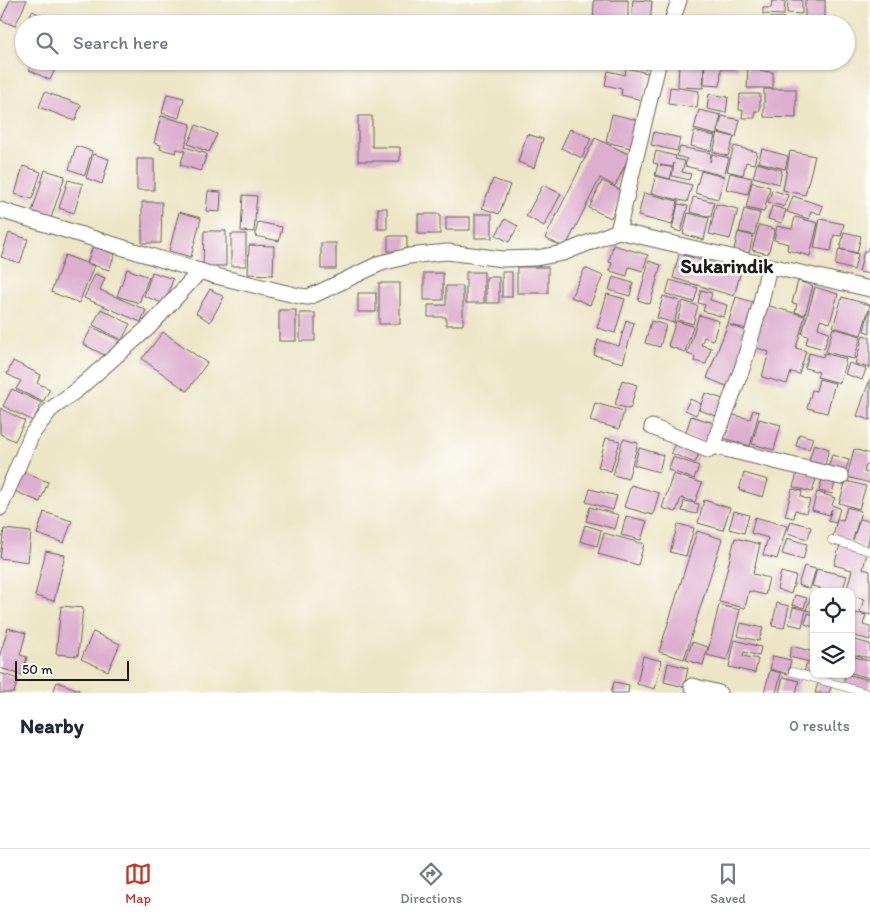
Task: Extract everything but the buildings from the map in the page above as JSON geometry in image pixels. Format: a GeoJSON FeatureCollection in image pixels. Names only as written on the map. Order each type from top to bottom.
{"type":"FeatureCollection","features":[{"type":"Feature","properties":{"kind":"street"},"geometry":{"type":"LineString","coordinates":[[674,15],[680,0]]}},
{"type":"Feature","properties":{"kind":"street"},"geometry":{"type":"LineString","coordinates":[[618,231],[657,70]]}},
{"type":"Feature","properties":{"kind":"street"},"geometry":{"type":"LineString","coordinates":[[0,210],[200,271],[299,296],[308,296],[381,263],[409,256],[447,252],[503,259],[536,258],[562,253],[618,231],[870,289]]}},
{"type":"Feature","properties":{"kind":"street"},"geometry":{"type":"LineString","coordinates":[[652,427],[708,450],[713,446],[743,366],[769,266]]}},
{"type":"Feature","properties":{"kind":"street"},"geometry":{"type":"LineString","coordinates":[[0,508],[32,434],[50,410],[78,389],[149,327],[200,271]]}},
{"type":"Feature","properties":{"kind":"street"},"geometry":{"type":"LineString","coordinates":[[713,446],[841,477]]}},
{"type":"Feature","properties":{"kind":"street"},"geometry":{"type":"LineString","coordinates":[[692,686],[719,693]]}},
{"type":"Feature","properties":{"kind":"lane"},"geometry":{"type":"LineString","coordinates":[[832,540],[870,552]]}},
{"type":"Feature","properties":{"kind":"lane"},"geometry":{"type":"LineString","coordinates":[[793,672],[866,693]]}},
{"type":"Feature","properties":{"kind":"district","name":"Sukarindik"},"geometry":{"type":"Point","coordinates":[727,266]}}]}
